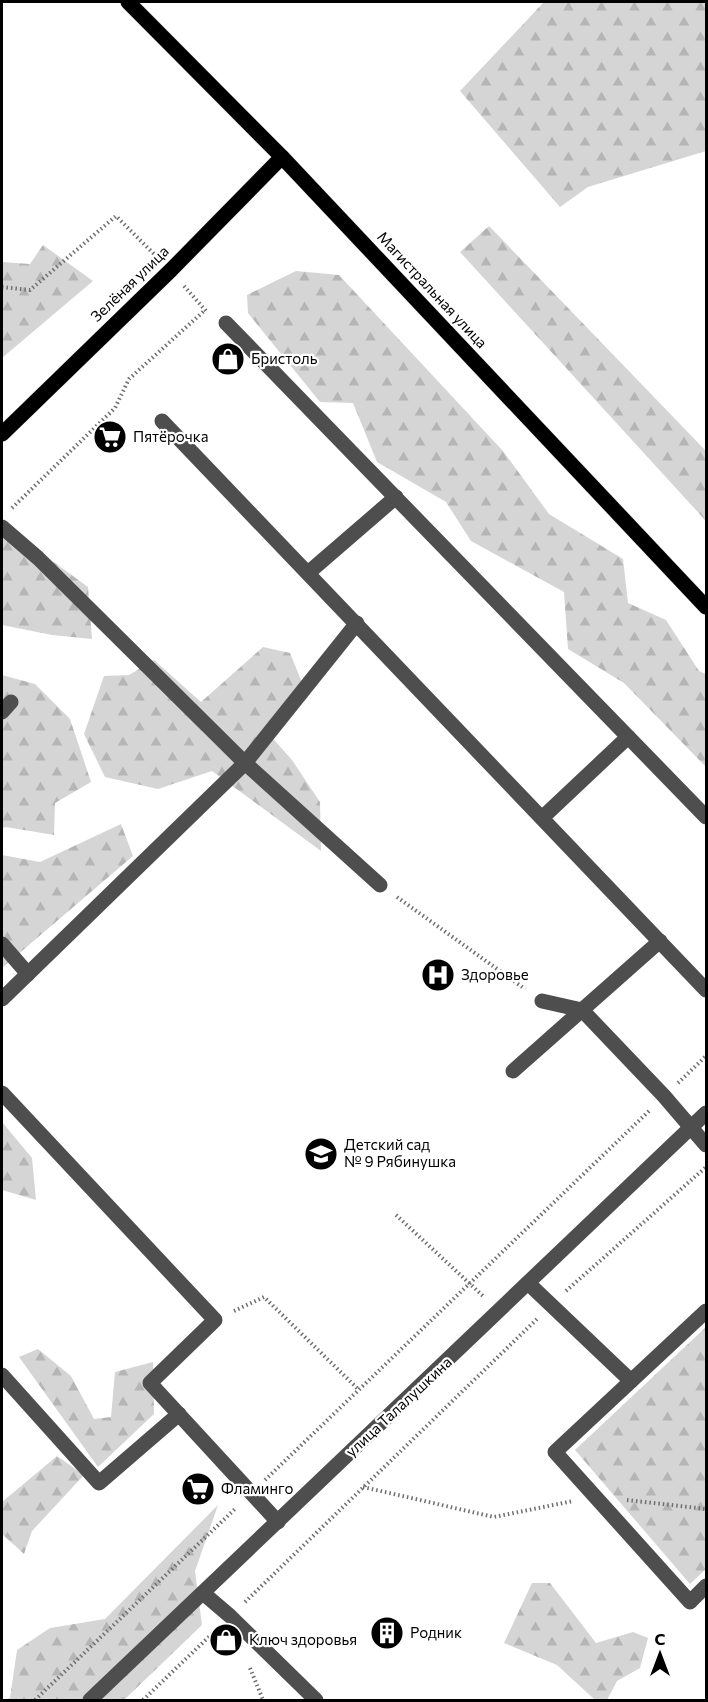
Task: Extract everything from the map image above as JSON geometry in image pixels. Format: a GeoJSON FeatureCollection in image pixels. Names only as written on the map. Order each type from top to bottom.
{"type":"FeatureCollection","features":[{"type":"Feature","properties":{"kind":"main road","name":"Магистральная улица"},"geometry":{"type":"LineString","coordinates":[[128,2],[282,157],[706,607]]}},
{"type":"Feature","properties":{"kind":"main road","name":"Зелёная улица"},"geometry":{"type":"LineString","coordinates":[[2,434],[171,270],[282,157]]}},
{"type":"Feature","properties":{"kind":"street"},"geometry":{"type":"LineString","coordinates":[[226,323],[706,817]]}},
{"type":"Feature","properties":{"kind":"street"},"geometry":{"type":"LineString","coordinates":[[162,421],[706,990]]}},
{"type":"Feature","properties":{"kind":"street"},"geometry":{"type":"LineString","coordinates":[[308,573],[396,497]]}},
{"type":"Feature","properties":{"kind":"street"},"geometry":{"type":"LineString","coordinates":[[2,527],[38,558],[245,763],[380,885]]}},
{"type":"Feature","properties":{"kind":"street"},"geometry":{"type":"LineString","coordinates":[[2,999],[245,763],[357,624]]}},
{"type":"Feature","properties":{"kind":"street"},"geometry":{"type":"LineString","coordinates":[[542,818],[628,737]]}},
{"type":"Feature","properties":{"kind":"street"},"geometry":{"type":"LineString","coordinates":[[513,1071],[660,941]]}},
{"type":"Feature","properties":{"kind":"street"},"geometry":{"type":"LineString","coordinates":[[2,944],[28,974]]}},
{"type":"Feature","properties":{"kind":"street"},"geometry":{"type":"LineString","coordinates":[[542,1001],[582,1010],[664,1096],[706,1145]]}},
{"type":"Feature","properties":{"kind":"street"},"geometry":{"type":"LineString","coordinates":[[2,1094],[214,1320],[150,1383],[278,1521]]}},
{"type":"Feature","properties":{"kind":"street","name":"улица Талалушкина"},"geometry":{"type":"LineString","coordinates":[[90,1701],[706,1113]]}},
{"type":"Feature","properties":{"kind":"street"},"geometry":{"type":"LineString","coordinates":[[528,1283],[631,1381]]}},
{"type":"Feature","properties":{"kind":"street"},"geometry":{"type":"LineString","coordinates":[[706,1311],[555,1452],[690,1602],[706,1586]]}},
{"type":"Feature","properties":{"kind":"street"},"geometry":{"type":"LineString","coordinates":[[2,1375],[99,1483],[179,1414]]}},
{"type":"Feature","properties":{"kind":"street"},"geometry":{"type":"LineString","coordinates":[[203,1593],[230,1616],[316,1701]]}},
{"type":"Feature","properties":{"kind":"path"},"geometry":{"type":"LineString","coordinates":[[2,287],[30,290],[116,216],[171,270],[205,310],[129,379],[115,408],[8,511]]}},
{"type":"Feature","properties":{"kind":"path"},"geometry":{"type":"LineString","coordinates":[[380,885],[542,1001]]}},
{"type":"Feature","properties":{"kind":"path"},"geometry":{"type":"LineString","coordinates":[[35,1701],[706,1056]]}},
{"type":"Feature","properties":{"kind":"path"},"geometry":{"type":"LineString","coordinates":[[143,1701],[521,1335],[550,1304],[706,1167]]}},
{"type":"Feature","properties":{"kind":"path"},"geometry":{"type":"LineString","coordinates":[[396,1215],[440,1255]]}},
{"type":"Feature","properties":{"kind":"path"},"geometry":{"type":"LineString","coordinates":[[214,1320],[264,1298],[359,1390]]}},
{"type":"Feature","properties":{"kind":"path"},"geometry":{"type":"LineString","coordinates":[[362,1487],[494,1517],[596,1497],[706,1509]]}},
{"type":"Feature","properties":{"kind":"green space"},"geometry":{"type":"Polygon","coordinates":[[[544,2],[706,2],[706,151],[588,187],[560,207],[460,91],[544,2]]]}},
{"type":"Feature","properties":{"kind":"green space"},"geometry":{"type":"Polygon","coordinates":[[[489,226],[706,451],[706,521],[460,252],[489,226]]]}},
{"type":"Feature","properties":{"kind":"green space"},"geometry":{"type":"Polygon","coordinates":[[[43,245],[93,281],[2,358],[2,262],[30,264],[43,245]]]}},
{"type":"Feature","properties":{"kind":"green space"},"geometry":{"type":"Polygon","coordinates":[[[296,271],[339,275],[503,451],[549,514],[623,559],[628,603],[666,620],[699,671],[706,674],[706,767],[624,683],[568,649],[564,592],[471,541],[446,502],[377,462],[353,403],[320,402],[248,313],[247,295],[296,271]]]}},
{"type":"Feature","properties":{"kind":"green space"},"geometry":{"type":"Polygon","coordinates":[[[2,530],[29,544],[88,587],[92,639],[52,635],[2,625],[2,530]]]}},
{"type":"Feature","properties":{"kind":"green space"},"geometry":{"type":"Polygon","coordinates":[[[263,647],[290,653],[308,697],[267,732],[292,760],[320,802],[321,851],[212,771],[158,789],[105,777],[84,734],[104,676],[129,675],[154,660],[201,702],[263,647]]]}},
{"type":"Feature","properties":{"kind":"green space"},"geometry":{"type":"Polygon","coordinates":[[[2,675],[35,684],[70,719],[91,782],[55,803],[54,835],[2,828],[2,675]]]}},
{"type":"Feature","properties":{"kind":"green space"},"geometry":{"type":"Polygon","coordinates":[[[121,824],[133,856],[2,968],[2,855],[40,862],[121,824]]]}},
{"type":"Feature","properties":{"kind":"green space"},"geometry":{"type":"Polygon","coordinates":[[[2,1122],[32,1158],[36,1200],[2,1190],[2,1122]]]}},
{"type":"Feature","properties":{"kind":"green space"},"geometry":{"type":"Polygon","coordinates":[[[706,1327],[706,1569],[690,1584],[575,1450],[706,1327]]]}},
{"type":"Feature","properties":{"kind":"green space"},"geometry":{"type":"Polygon","coordinates":[[[38,1349],[71,1376],[94,1419],[111,1417],[115,1372],[153,1362],[154,1414],[98,1467],[19,1357],[38,1349]]]}},
{"type":"Feature","properties":{"kind":"green space"},"geometry":{"type":"Polygon","coordinates":[[[57,1456],[84,1475],[32,1531],[24,1554],[2,1534],[2,1502],[57,1456]]]}},
{"type":"Feature","properties":{"kind":"green space"},"geometry":{"type":"Polygon","coordinates":[[[218,1505],[195,1571],[202,1625],[124,1700],[2,1700],[10,1698],[17,1650],[50,1628],[105,1619],[218,1505]]]}},
{"type":"Feature","properties":{"kind":"green space"},"geometry":{"type":"Polygon","coordinates":[[[532,1583],[550,1583],[596,1643],[633,1632],[648,1638],[640,1668],[617,1681],[607,1700],[595,1700],[557,1665],[504,1643],[532,1583]]]}},
{"type":"Feature","properties":{"kind":"place","name":"Бристоль"},"geometry":{"type":"Point","coordinates":[228,359]}},
{"type":"Feature","properties":{"kind":"place","name":"Пятёрочка"},"geometry":{"type":"Point","coordinates":[110,437]}},
{"type":"Feature","properties":{"kind":"place","name":"Здоровье"},"geometry":{"type":"Point","coordinates":[438,975]}},
{"type":"Feature","properties":{"kind":"place","name":"Детский сад № 9 Рябинушка"},"geometry":{"type":"Point","coordinates":[321,1154]}},
{"type":"Feature","properties":{"kind":"place","name":"Фламинго"},"geometry":{"type":"Point","coordinates":[198,1489]}},
{"type":"Feature","properties":{"kind":"place","name":"Родник"},"geometry":{"type":"Point","coordinates":[387,1633]}},
{"type":"Feature","properties":{"kind":"place","name":"Ключ здоровья"},"geometry":{"type":"Point","coordinates":[226,1640]}}]}
